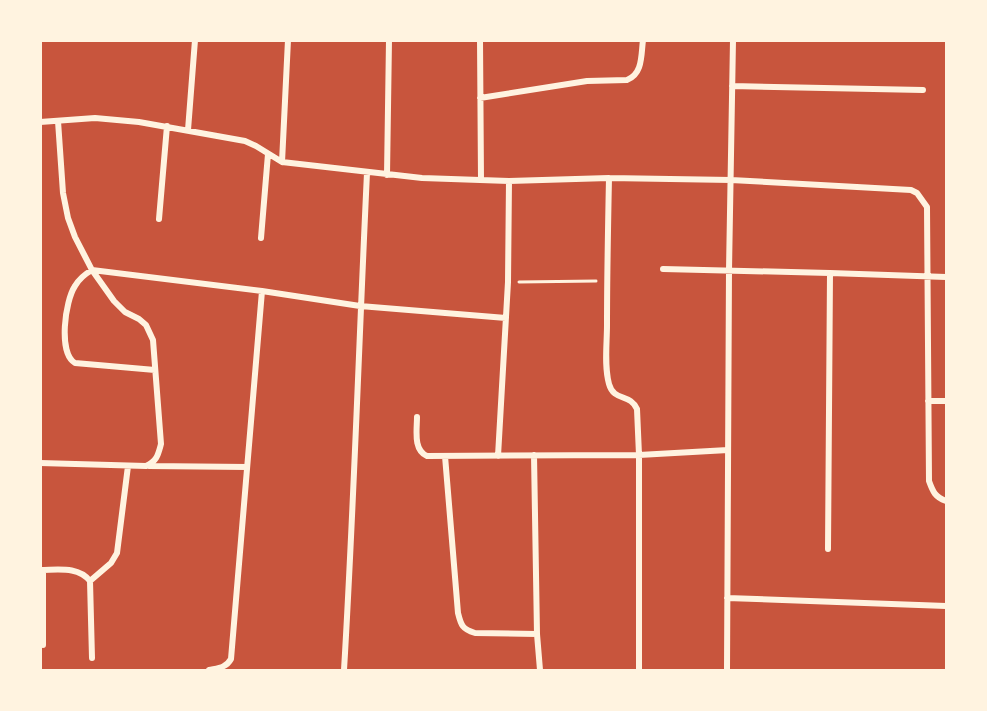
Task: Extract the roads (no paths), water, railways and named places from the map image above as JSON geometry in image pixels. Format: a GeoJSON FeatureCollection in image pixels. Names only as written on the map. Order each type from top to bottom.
{"type":"FeatureCollection","features":[{"type":"Feature","properties":{"kind":"street"},"geometry":{"type":"LineString","coordinates":[[188,130],[195,40]]}},
{"type":"Feature","properties":{"kind":"street"},"geometry":{"type":"LineString","coordinates":[[282,162],[288,40]]}},
{"type":"Feature","properties":{"kind":"street"},"geometry":{"type":"LineString","coordinates":[[387,175],[389,40]]}},
{"type":"Feature","properties":{"kind":"street"},"geometry":{"type":"LineString","coordinates":[[480,40],[481,180]]}},
{"type":"Feature","properties":{"kind":"street"},"geometry":{"type":"LineString","coordinates":[[480,98],[587,81],[633,78],[640,65],[643,40]]}},
{"type":"Feature","properties":{"kind":"street"},"geometry":{"type":"LineString","coordinates":[[727,670],[729,270],[733,40]]}},
{"type":"Feature","properties":{"kind":"street"},"geometry":{"type":"LineString","coordinates":[[732,86],[923,90]]}},
{"type":"Feature","properties":{"kind":"street"},"geometry":{"type":"LineString","coordinates":[[40,122],[96,118],[167,126],[245,141],[282,162],[422,178],[509,181],[609,178],[731,180],[911,190],[923,199],[927,207],[929,482],[933,492],[946,501]]}},
{"type":"Feature","properties":{"kind":"street"},"geometry":{"type":"LineString","coordinates":[[58,121],[63,193],[75,237],[92,270],[114,302],[125,312],[147,325],[153,340],[160,444],[158,456],[154,462],[146,466]]}},
{"type":"Feature","properties":{"kind":"street"},"geometry":{"type":"LineString","coordinates":[[159,219],[167,126]]}},
{"type":"Feature","properties":{"kind":"street"},"geometry":{"type":"LineString","coordinates":[[261,238],[268,154]]}},
{"type":"Feature","properties":{"kind":"street"},"geometry":{"type":"LineString","coordinates":[[344,670],[367,173]]}},
{"type":"Feature","properties":{"kind":"street"},"geometry":{"type":"LineString","coordinates":[[609,178],[607,374],[612,392],[635,403],[638,409],[639,670]]}},
{"type":"Feature","properties":{"kind":"street"},"geometry":{"type":"LineString","coordinates":[[498,456],[508,282],[509,181]]}},
{"type":"Feature","properties":{"kind":"street"},"geometry":{"type":"LineString","coordinates":[[663,269],[946,277]]}},
{"type":"Feature","properties":{"kind":"street"},"geometry":{"type":"LineString","coordinates":[[155,370],[71,361],[65,345],[66,315],[75,286],[84,274],[92,270],[262,291],[360,306],[506,318]]}},
{"type":"Feature","properties":{"kind":"street"},"geometry":{"type":"LineString","coordinates":[[828,549],[830,273]]}},
{"type":"Feature","properties":{"kind":"street"},"geometry":{"type":"LineString","coordinates":[[208,670],[224,667],[231,659],[262,291]]}},
{"type":"Feature","properties":{"kind":"street"},"geometry":{"type":"LineString","coordinates":[[928,401],[946,401]]}},
{"type":"Feature","properties":{"kind":"street"},"geometry":{"type":"LineString","coordinates":[[417,417],[417,444],[419,450],[427,456],[639,455],[729,450]]}},
{"type":"Feature","properties":{"kind":"street"},"geometry":{"type":"LineString","coordinates":[[534,455],[537,634],[540,670]]}},
{"type":"Feature","properties":{"kind":"street"},"geometry":{"type":"LineString","coordinates":[[445,456],[458,613],[461,625],[467,631],[475,633],[537,634]]}},
{"type":"Feature","properties":{"kind":"street"},"geometry":{"type":"LineString","coordinates":[[40,463],[247,466]]}},
{"type":"Feature","properties":{"kind":"street"},"geometry":{"type":"LineString","coordinates":[[90,581],[111,563],[117,553],[128,466]]}},
{"type":"Feature","properties":{"kind":"street"},"geometry":{"type":"LineString","coordinates":[[43,645],[42,570],[76,570],[90,581],[92,658]]}},
{"type":"Feature","properties":{"kind":"street"},"geometry":{"type":"LineString","coordinates":[[727,598],[946,606]]}}]}
